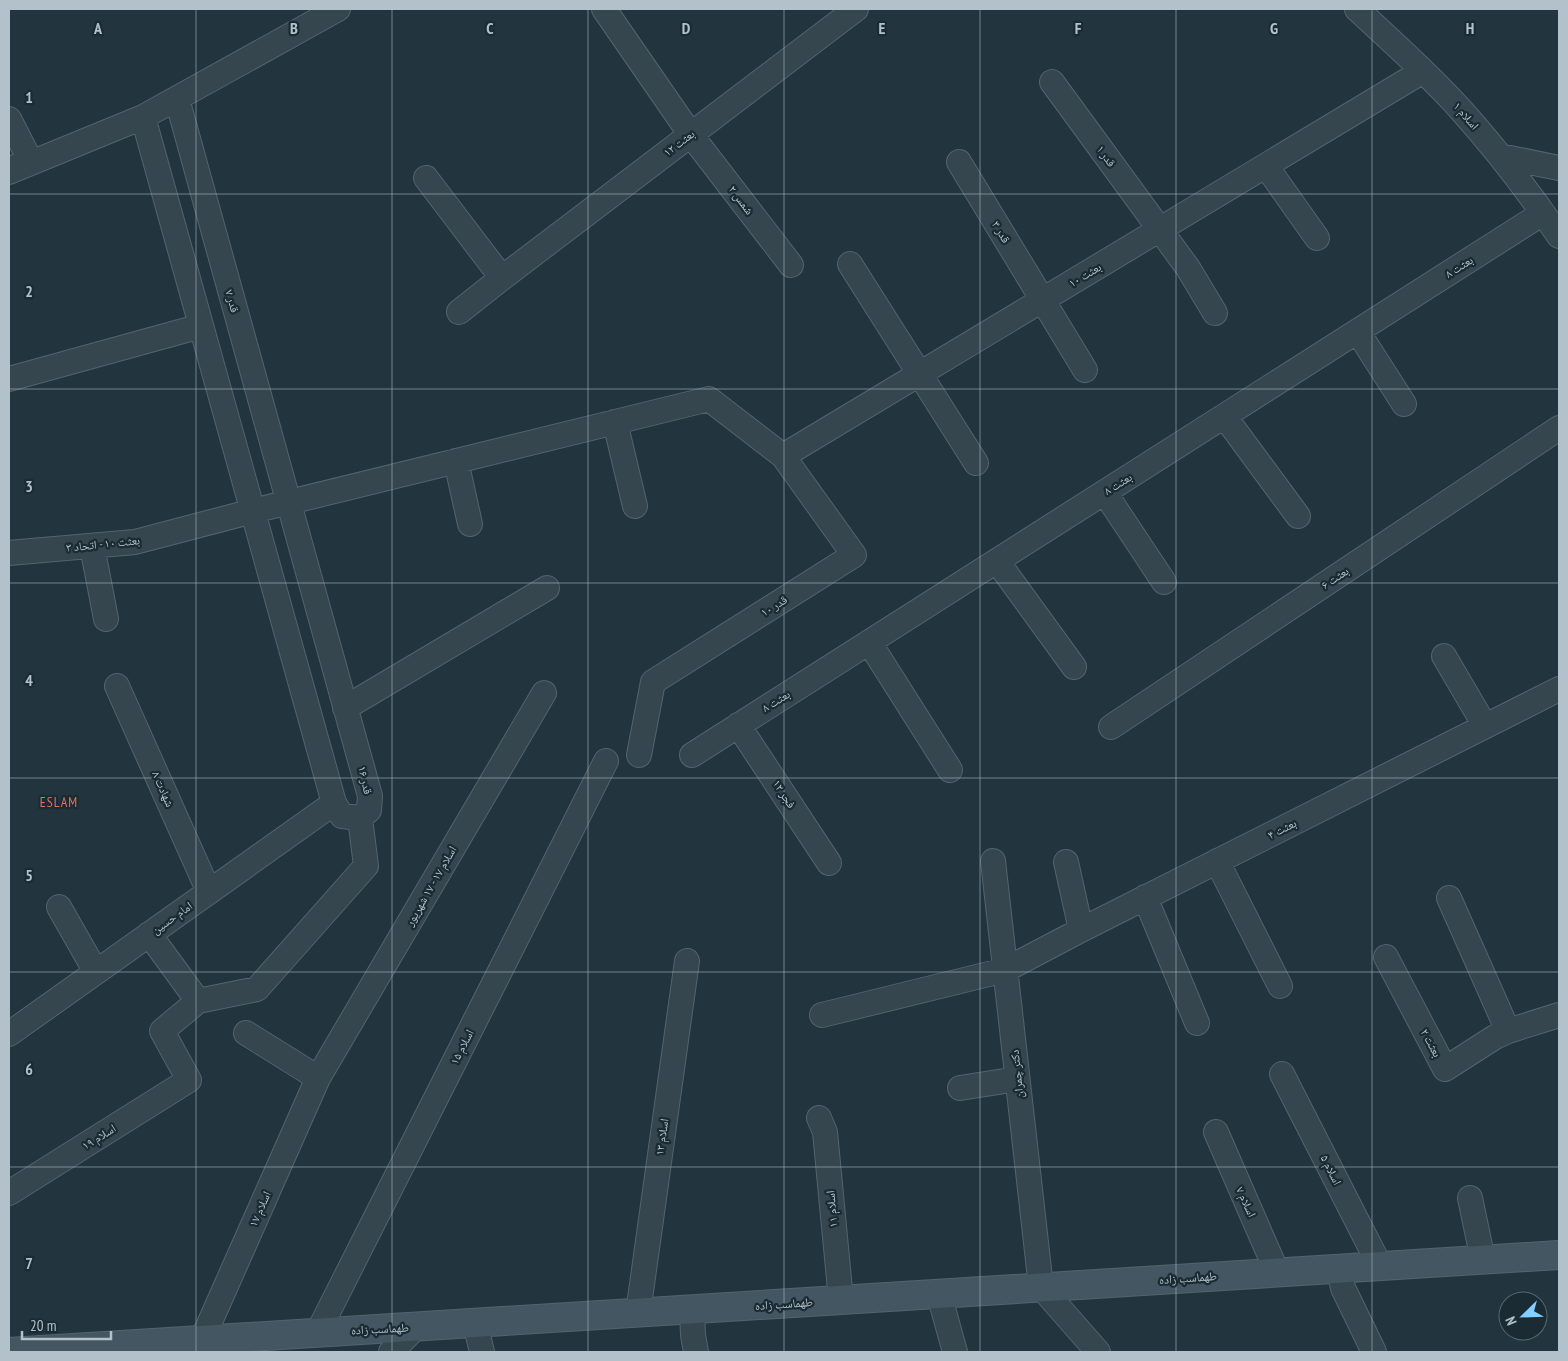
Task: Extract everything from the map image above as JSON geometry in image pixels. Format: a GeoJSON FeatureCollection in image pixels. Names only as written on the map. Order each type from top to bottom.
{"type":"FeatureCollection","features":[{"type":"Feature","properties":{"kind":"main road","name":"طهماسب زاده"},"geometry":{"type":"LineString","coordinates":[[9,1352],[105,1349],[318,1332],[638,1313],[694,1332],[841,1300],[1559,1255]]}},
{"type":"Feature","properties":{"kind":"street"},"geometry":{"type":"LineString","coordinates":[[9,170],[144,117],[177,99],[302,17],[338,9]]}},
{"type":"Feature","properties":{"kind":"street","name":"شمس ۲"},"geometry":{"type":"LineString","coordinates":[[604,9],[690,134],[791,266]]}},
{"type":"Feature","properties":{"kind":"street","name":"بعثت ۱۲"},"geometry":{"type":"LineString","coordinates":[[459,312],[856,9]]}},
{"type":"Feature","properties":{"kind":"street","name":"اسلام ۱"},"geometry":{"type":"LineString","coordinates":[[1357,9],[1423,71],[1461,110],[1500,156],[1559,236]]}},
{"type":"Feature","properties":{"kind":"street","name":"بعثت ۱۰"},"geometry":{"type":"LineString","coordinates":[[783,456],[1423,71]]}},
{"type":"Feature","properties":{"kind":"street","name":"قدر ۱"},"geometry":{"type":"LineString","coordinates":[[1052,82],[1188,268],[1215,313]]}},
{"type":"Feature","properties":{"kind":"street","name":"قدر ۷"},"geometry":{"type":"LineString","coordinates":[[177,99],[288,502]]}},
{"type":"Feature","properties":{"kind":"street"},"geometry":{"type":"LineString","coordinates":[[144,117],[334,803],[342,816],[360,818],[366,866],[257,989],[198,1001],[149,934]]}},
{"type":"Feature","properties":{"kind":"street"},"geometry":{"type":"LineString","coordinates":[[9,119],[30,160],[9,170]]}},
{"type":"Feature","properties":{"kind":"street"},"geometry":{"type":"LineString","coordinates":[[1500,156],[1559,168]]}},
{"type":"Feature","properties":{"kind":"street","name":"قدر ۳"},"geometry":{"type":"LineString","coordinates":[[959,162],[1085,370]]}},
{"type":"Feature","properties":{"kind":"street"},"geometry":{"type":"LineString","coordinates":[[1266,166],[1317,238]]}},
{"type":"Feature","properties":{"kind":"street"},"geometry":{"type":"LineString","coordinates":[[426,178],[502,278]]}},
{"type":"Feature","properties":{"kind":"street","name":"بعثت ۸"},"geometry":{"type":"LineString","coordinates":[[692,755],[1543,213]]}},
{"type":"Feature","properties":{"kind":"street"},"geometry":{"type":"LineString","coordinates":[[850,264],[976,462]]}},
{"type":"Feature","properties":{"kind":"street"},"geometry":{"type":"LineString","coordinates":[[9,379],[202,326]]}},
{"type":"Feature","properties":{"kind":"street"},"geometry":{"type":"LineString","coordinates":[[1358,332],[1404,404]]}},
{"type":"Feature","properties":{"kind":"street","name":"بعثت ۱۰ - اتحاد ۳"},"geometry":{"type":"LineString","coordinates":[[9,553],[135,542],[288,502],[709,399],[783,456]]}},
{"type":"Feature","properties":{"kind":"street"},"geometry":{"type":"LineString","coordinates":[[1225,417],[1298,516]]}},
{"type":"Feature","properties":{"kind":"street"},"geometry":{"type":"LineString","coordinates":[[615,422],[635,506]]}},
{"type":"Feature","properties":{"kind":"street","name":"بعثت ۶"},"geometry":{"type":"LineString","coordinates":[[1111,727],[1559,428]]}},
{"type":"Feature","properties":{"kind":"street","name":"قدر ۱۰"},"geometry":{"type":"LineString","coordinates":[[639,754],[653,682],[854,556],[783,456]]}},
{"type":"Feature","properties":{"kind":"street"},"geometry":{"type":"LineString","coordinates":[[456,461],[470,524]]}},
{"type":"Feature","properties":{"kind":"street"},"geometry":{"type":"LineString","coordinates":[[1104,493],[1164,582]]}},
{"type":"Feature","properties":{"kind":"street","name":"قدر ۱۶"},"geometry":{"type":"LineString","coordinates":[[288,502],[370,796],[368,810],[360,818]]}},
{"type":"Feature","properties":{"kind":"street"},"geometry":{"type":"LineString","coordinates":[[92,546],[106,619]]}},
{"type":"Feature","properties":{"kind":"street"},"geometry":{"type":"LineString","coordinates":[[997,561],[1074,667]]}},
{"type":"Feature","properties":{"kind":"street"},"geometry":{"type":"LineString","coordinates":[[345,708],[547,588]]}},
{"type":"Feature","properties":{"kind":"street"},"geometry":{"type":"LineString","coordinates":[[869,642],[950,770]]}},
{"type":"Feature","properties":{"kind":"street"},"geometry":{"type":"LineString","coordinates":[[1444,656],[1485,726]]}},
{"type":"Feature","properties":{"kind":"street","name":"شهادت ۸"},"geometry":{"type":"LineString","coordinates":[[117,686],[209,892]]}},
{"type":"Feature","properties":{"kind":"street","name":"بعثت ۴"},"geometry":{"type":"LineString","coordinates":[[822,1015],[1005,970],[1559,689]]}},
{"type":"Feature","properties":{"kind":"street","name":"اسلام ۱۷ - ۱۷ شهریور"},"geometry":{"type":"LineString","coordinates":[[318,1078],[544,693]]}},
{"type":"Feature","properties":{"kind":"street","name":"فجر ۱۲"},"geometry":{"type":"LineString","coordinates":[[738,725],[829,863]]}},
{"type":"Feature","properties":{"kind":"street","name":"اسلام ۱۵"},"geometry":{"type":"LineString","coordinates":[[318,1332],[606,761]]}},
{"type":"Feature","properties":{"kind":"street","name":"امام حسین"},"geometry":{"type":"LineString","coordinates":[[9,1034],[334,803]]}},
{"type":"Feature","properties":{"kind":"street","name":"دکتر چمران"},"geometry":{"type":"LineString","coordinates":[[993,861],[1041,1287]]}},
{"type":"Feature","properties":{"kind":"street"},"geometry":{"type":"LineString","coordinates":[[1066,862],[1081,930]]}},
{"type":"Feature","properties":{"kind":"street"},"geometry":{"type":"LineString","coordinates":[[1217,862],[1280,986]]}},
{"type":"Feature","properties":{"kind":"street"},"geometry":{"type":"LineString","coordinates":[[1145,898],[1197,1023]]}},
{"type":"Feature","properties":{"kind":"street"},"geometry":{"type":"LineString","coordinates":[[1449,898],[1508,1031]]}},
{"type":"Feature","properties":{"kind":"street"},"geometry":{"type":"LineString","coordinates":[[59,907],[96,972]]}},
{"type":"Feature","properties":{"kind":"street","name":"بعثت ۲"},"geometry":{"type":"LineString","coordinates":[[1386,957],[1445,1069],[1495,1037],[1559,1015]]}},
{"type":"Feature","properties":{"kind":"street","name":"اسلام ۱۳"},"geometry":{"type":"LineString","coordinates":[[638,1313],[687,961]]}},
{"type":"Feature","properties":{"kind":"street","name":"اسلام ۱۹"},"geometry":{"type":"LineString","coordinates":[[9,1193],[188,1080],[162,1031],[198,1001]]}},
{"type":"Feature","properties":{"kind":"street"},"geometry":{"type":"LineString","coordinates":[[246,1034],[318,1078]]}},
{"type":"Feature","properties":{"kind":"street","name":"اسلام ۵"},"geometry":{"type":"LineString","coordinates":[[1282,1074],[1380,1266]]}},
{"type":"Feature","properties":{"kind":"street","name":"اسلام ۱۷"},"geometry":{"type":"LineString","coordinates":[[202,1340],[318,1078]]}},
{"type":"Feature","properties":{"kind":"street"},"geometry":{"type":"LineString","coordinates":[[960,1088],[1017,1079]]}},
{"type":"Feature","properties":{"kind":"street","name":"اسلام ۱۱"},"geometry":{"type":"LineString","coordinates":[[819,1118],[825,1132],[841,1300]]}},
{"type":"Feature","properties":{"kind":"street","name":"اسلام ۷"},"geometry":{"type":"LineString","coordinates":[[1216,1132],[1277,1272]]}},
{"type":"Feature","properties":{"kind":"street"},"geometry":{"type":"LineString","coordinates":[[1470,1198],[1483,1260]]}},
{"type":"Feature","properties":{"kind":"street"},"geometry":{"type":"LineString","coordinates":[[1339,1269],[1343,1288],[1374,1352]]}},
{"type":"Feature","properties":{"kind":"street"},"geometry":{"type":"LineString","coordinates":[[1041,1287],[1098,1352]]}},
{"type":"Feature","properties":{"kind":"street"},"geometry":{"type":"LineString","coordinates":[[939,1294],[955,1352]]}},
{"type":"Feature","properties":{"kind":"street"},"geometry":{"type":"LineString","coordinates":[[475,1323],[482,1352]]}},
{"type":"Feature","properties":{"kind":"street"},"geometry":{"type":"LineString","coordinates":[[391,1352],[418,1326]]}},
{"type":"Feature","properties":{"kind":"street"},"geometry":{"type":"LineString","coordinates":[[676,1352],[694,1332]]}},
{"type":"Feature","properties":{"kind":"district","name":"ESLAM"},"geometry":{"type":"Point","coordinates":[59,802]}}]}
